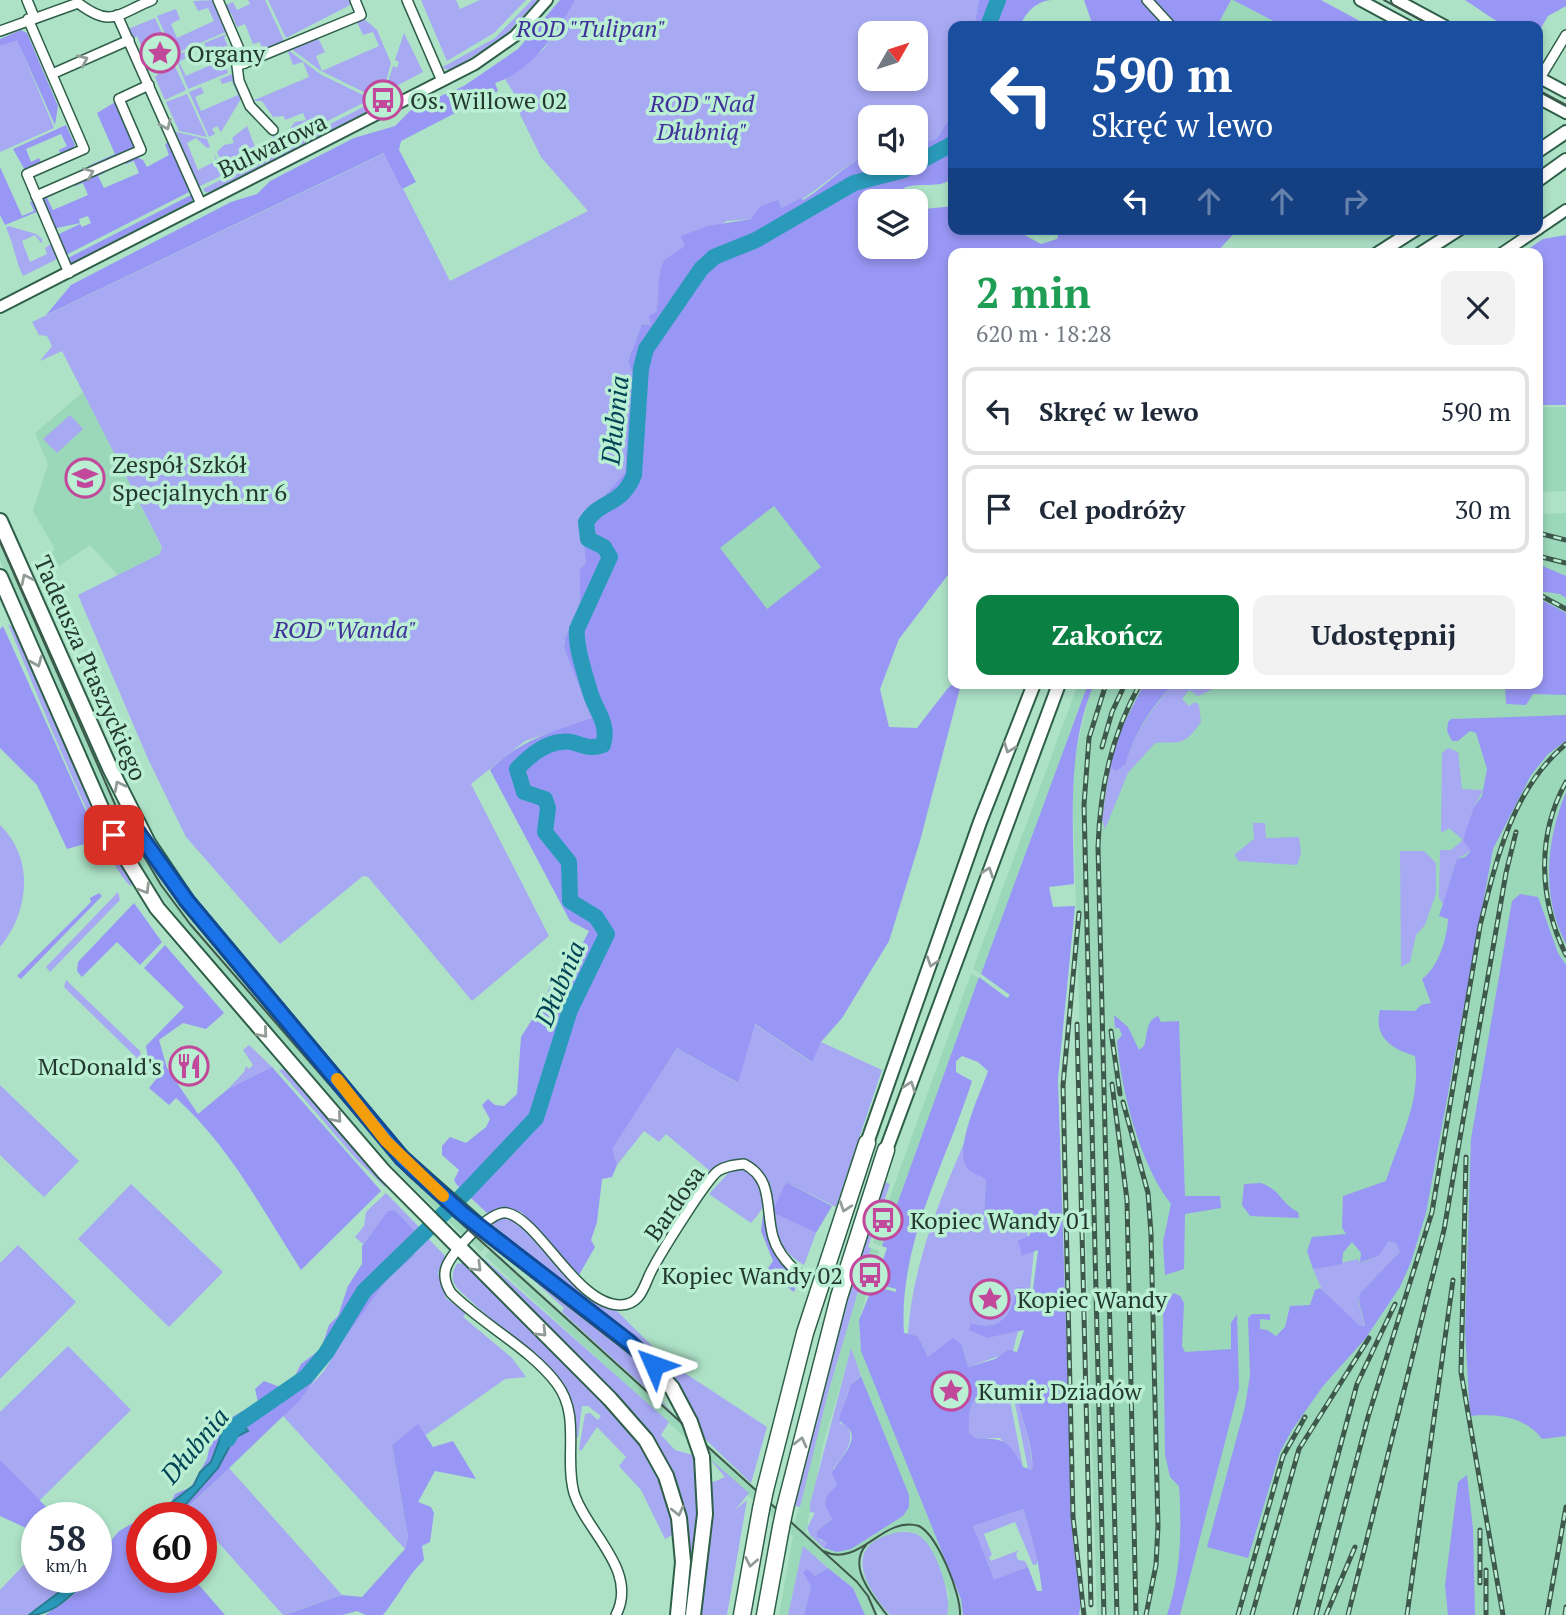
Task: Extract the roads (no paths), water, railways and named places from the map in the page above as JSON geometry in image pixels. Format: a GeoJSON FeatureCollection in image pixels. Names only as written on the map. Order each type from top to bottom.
{"type":"FeatureCollection","features":[{"type":"Feature","properties":{"kind":"highway"},"geometry":{"type":"LineString","coordinates":[[741,1615],[765,1490],[805,1333],[867,1143]]}},
{"type":"Feature","properties":{"kind":"highway"},"geometry":{"type":"LineString","coordinates":[[765,1615],[785,1508],[839,1297],[886,1150]]}},
{"type":"Feature","properties":{"kind":"main road"},"geometry":{"type":"LineString","coordinates":[[1543,148],[1566,132]]}},
{"type":"Feature","properties":{"kind":"main road"},"geometry":{"type":"LineString","coordinates":[[1543,176],[1566,160]]}},
{"type":"Feature","properties":{"kind":"main road"},"geometry":{"type":"LineString","coordinates":[[1386,248],[1407,235]]}},
{"type":"Feature","properties":{"kind":"main road"},"geometry":{"type":"LineString","coordinates":[[1430,248],[1450,235]]}},
{"type":"Feature","properties":{"kind":"main road","name":"Tadeusza Ptaszyckiego"},"geometry":{"type":"LineString","coordinates":[[0,521],[93,734],[148,843],[187,901],[386,1141],[462,1213],[639,1351],[672,1388],[690,1422],[702,1457],[705,1514],[693,1615]]}},
{"type":"Feature","properties":{"kind":"main road","name":"Tadeusza Ptaszyckiego"},"geometry":{"type":"LineString","coordinates":[[0,577],[114,835],[143,887],[166,920],[378,1166],[615,1405],[652,1449],[669,1483],[681,1527],[683,1562],[678,1615]]}},
{"type":"Feature","properties":{"kind":"main road"},"geometry":{"type":"LineString","coordinates":[[867,1143],[980,822],[1032,689]]}},
{"type":"Feature","properties":{"kind":"main road"},"geometry":{"type":"LineString","coordinates":[[886,1150],[1057,689]]}},
{"type":"Feature","properties":{"kind":"main road"},"geometry":{"type":"LineString","coordinates":[[114,835],[114,823],[123,818],[148,843]]}},
{"type":"Feature","properties":{"kind":"main road"},"geometry":{"type":"LineString","coordinates":[[293,1067],[304,1073],[310,1072],[317,1065],[315,1053]]}},
{"type":"Feature","properties":{"kind":"street"},"geometry":{"type":"LineString","coordinates":[[27,0],[52,74],[84,149],[27,174],[69,273]]}},
{"type":"Feature","properties":{"kind":"street"},"geometry":{"type":"LineString","coordinates":[[0,31],[79,1],[97,16],[117,15],[152,0]]}},
{"type":"Feature","properties":{"kind":"street"},"geometry":{"type":"LineString","coordinates":[[218,0],[245,63]]}},
{"type":"Feature","properties":{"kind":"street"},"geometry":{"type":"LineString","coordinates":[[273,130],[250,106],[239,81],[237,66],[361,15],[355,0]]}},
{"type":"Feature","properties":{"kind":"street"},"geometry":{"type":"LineString","coordinates":[[407,0],[442,81]]}},
{"type":"Feature","properties":{"kind":"street","name":"Bulwarowa"},"geometry":{"type":"LineString","coordinates":[[0,307],[442,81],[500,48],[529,22],[547,0]]}},
{"type":"Feature","properties":{"kind":"street"},"geometry":{"type":"LineString","coordinates":[[1147,0],[1166,21]]}},
{"type":"Feature","properties":{"kind":"street"},"geometry":{"type":"LineString","coordinates":[[1360,0],[1399,21]]}},
{"type":"Feature","properties":{"kind":"street"},"geometry":{"type":"LineString","coordinates":[[1397,0],[1436,21]]}},
{"type":"Feature","properties":{"kind":"street"},"geometry":{"type":"LineString","coordinates":[[117,15],[201,204]]}},
{"type":"Feature","properties":{"kind":"street"},"geometry":{"type":"LineString","coordinates":[[1543,71],[1566,35]]}},
{"type":"Feature","properties":{"kind":"street"},"geometry":{"type":"LineString","coordinates":[[52,74],[129,40]]}},
{"type":"Feature","properties":{"kind":"street"},"geometry":{"type":"LineString","coordinates":[[1543,79],[1566,92]]}},
{"type":"Feature","properties":{"kind":"street"},"geometry":{"type":"LineString","coordinates":[[36,196],[141,150],[119,99],[149,85]]}},
{"type":"Feature","properties":{"kind":"street"},"geometry":{"type":"LineString","coordinates":[[1543,101],[1563,111]]}},
{"type":"Feature","properties":{"kind":"street"},"geometry":{"type":"LineString","coordinates":[[1543,226],[1566,210]]}},
{"type":"Feature","properties":{"kind":"street"},"geometry":{"type":"LineString","coordinates":[[1510,248],[1529,235]]}},
{"type":"Feature","properties":{"kind":"street","name":"Bardosa"},"geometry":{"type":"LineString","coordinates":[[480,1227],[498,1214],[507,1213],[519,1219],[578,1281],[606,1301],[618,1305],[632,1302],[641,1294],[653,1268],[707,1183],[719,1170],[744,1164],[759,1175],[765,1186],[773,1239],[785,1261],[798,1273]]}},
{"type":"Feature","properties":{"kind":"street"},"geometry":{"type":"LineString","coordinates":[[480,1227],[446,1267],[448,1289],[556,1382],[568,1405],[575,1496],[607,1549],[619,1578],[621,1600],[616,1615]]}},
{"type":"Feature","properties":{"kind":"waterway","name":"Dłubnia"},"geometry":{"type":"LineString","coordinates":[[990,21],[998,0]]}},
{"type":"Feature","properties":{"kind":"waterway","name":"Dłubnia"},"geometry":{"type":"LineString","coordinates":[[228,1439],[235,1426],[306,1377],[326,1353],[364,1291],[466,1192],[536,1118],[570,1010],[607,934],[596,917],[570,901],[569,862],[545,832],[548,808],[545,799],[524,792],[517,769],[528,758],[556,743],[571,742],[590,747],[603,745],[603,723],[591,696],[580,658],[577,629],[610,557],[604,547],[588,539],[586,522],[598,509],[623,493],[634,475],[641,368],[646,349],[701,269],[714,257],[756,240],[854,183],[904,170],[948,146]]}},
{"type":"Feature","properties":{"kind":"tram line"},"geometry":{"type":"LineString","coordinates":[[1384,0],[1423,21]]}},
{"type":"Feature","properties":{"kind":"tram line"},"geometry":{"type":"LineString","coordinates":[[1543,93],[1566,105]]}},
{"type":"Feature","properties":{"kind":"tram line"},"geometry":{"type":"LineString","coordinates":[[0,542],[121,818],[161,885],[190,924],[408,1175],[857,1582],[868,1596],[876,1615]]}},
{"type":"Feature","properties":{"kind":"tram line"},"geometry":{"type":"LineString","coordinates":[[823,1551],[836,1555],[848,1553],[894,1528],[919,1526],[934,1541],[947,1566],[957,1594],[960,1615]]}},
{"type":"Feature","properties":{"kind":"tram line"},"geometry":{"type":"LineString","coordinates":[[866,1545],[859,1563],[861,1572],[869,1591],[887,1615]]}},
{"type":"Feature","properties":{"kind":"railway"},"geometry":{"type":"LineString","coordinates":[[1543,534],[1566,540]]}},
{"type":"Feature","properties":{"kind":"railway"},"geometry":{"type":"LineString","coordinates":[[1543,557],[1566,563]]}},
{"type":"Feature","properties":{"kind":"railway"},"geometry":{"type":"LineString","coordinates":[[1543,597],[1566,609]]}},
{"type":"Feature","properties":{"kind":"railway"},"geometry":{"type":"LineString","coordinates":[[1104,689],[1089,738],[1084,805],[1104,1615]]}},
{"type":"Feature","properties":{"kind":"railway"},"geometry":{"type":"LineString","coordinates":[[1102,747],[1112,712],[1123,689]]}},
{"type":"Feature","properties":{"kind":"railway"},"geometry":{"type":"LineString","coordinates":[[1117,1615],[1098,847],[1101,804],[1109,763],[1121,723],[1138,689]]}},
{"type":"Feature","properties":{"kind":"railway"},"geometry":{"type":"LineString","coordinates":[[1316,1615],[1368,1417],[1432,1212],[1480,926],[1500,851],[1519,804],[1532,782],[1547,762],[1566,744]]}},
{"type":"Feature","properties":{"kind":"railway"},"geometry":{"type":"LineString","coordinates":[[1566,782],[1550,824],[1545,868],[1550,912],[1566,955]]}},
{"type":"Feature","properties":{"kind":"railway"},"geometry":{"type":"LineString","coordinates":[[1348,1615],[1444,1230],[1506,873],[1516,832]]}},
{"type":"Feature","properties":{"kind":"railway"},"geometry":{"type":"LineString","coordinates":[[1079,913],[1063,1085],[1073,1517],[1084,1615]]}},
{"type":"Feature","properties":{"kind":"railway"},"geometry":{"type":"LineString","coordinates":[[1077,1024],[1091,1605]]}},
{"type":"Feature","properties":{"kind":"railway"},"geometry":{"type":"LineString","coordinates":[[1111,1031],[1120,1094]]}},
{"type":"Feature","properties":{"kind":"railway"},"geometry":{"type":"LineString","coordinates":[[1112,1084],[1127,1200],[1136,1615]]}},
{"type":"Feature","properties":{"kind":"railway"},"geometry":{"type":"LineString","coordinates":[[1123,1102],[1148,1193],[1151,1234],[1158,1526],[1156,1565],[1146,1615]]}},
{"type":"Feature","properties":{"kind":"railway"},"geometry":{"type":"LineString","coordinates":[[1466,1157],[1461,1372],[1503,1615]]}},
{"type":"Feature","properties":{"kind":"railway"},"geometry":{"type":"LineString","coordinates":[[1407,1615],[1453,1280]]}},
{"type":"Feature","properties":{"kind":"railway"},"geometry":{"type":"LineString","coordinates":[[1295,1615],[1357,1384],[1395,1304]]}},
{"type":"Feature","properties":{"kind":"railway"},"geometry":{"type":"LineString","coordinates":[[1252,1615],[1299,1449],[1369,1338]]}},
{"type":"Feature","properties":{"kind":"railway"},"geometry":{"type":"LineString","coordinates":[[1238,1615],[1283,1456],[1305,1417]]}},
{"type":"Feature","properties":{"kind":"railway"},"geometry":{"type":"LineString","coordinates":[[1547,1615],[1566,1507]]}},
{"type":"Feature","properties":{"kind":"railway"},"geometry":{"type":"LineString","coordinates":[[1480,1530],[1480,1583]]}},
{"type":"Feature","properties":{"kind":"railway"},"geometry":{"type":"LineString","coordinates":[[1326,1615],[1355,1547]]}},
{"type":"Feature","properties":{"kind":"railway"},"geometry":{"type":"LineString","coordinates":[[1486,1570],[1486,1615]]}},
{"type":"Feature","properties":{"kind":"railway"},"geometry":{"type":"LineString","coordinates":[[1565,1615],[1566,1607]]}},
{"type":"Feature","properties":{"kind":"place","name":"Organy"},"geometry":{"type":"Point","coordinates":[160,53]}},
{"type":"Feature","properties":{"kind":"place","name":"Os. Willowe 02"},"geometry":{"type":"Point","coordinates":[383,100]}},
{"type":"Feature","properties":{"kind":"place","name":"Zespół Szkół Specjalnych nr 6"},"geometry":{"type":"Point","coordinates":[85,478]}},
{"type":"Feature","properties":{"kind":"place","name":"McDonald's"},"geometry":{"type":"Point","coordinates":[189,1066]}},
{"type":"Feature","properties":{"kind":"place","name":"Kopiec Wandy 01"},"geometry":{"type":"Point","coordinates":[883,1220]}},
{"type":"Feature","properties":{"kind":"place","name":"Kopiec Wandy 02"},"geometry":{"type":"Point","coordinates":[870,1275]}},
{"type":"Feature","properties":{"kind":"place","name":"Kopiec Wandy"},"geometry":{"type":"Point","coordinates":[990,1299]}},
{"type":"Feature","properties":{"kind":"place","name":"Kumir Dziadów"},"geometry":{"type":"Point","coordinates":[951,1391]}},
{"type":"Feature","properties":{"kind":"park label","name":"ROD \"Tulipan\""},"geometry":{"type":"Point","coordinates":[591,28]}},
{"type":"Feature","properties":{"kind":"park label","name":"ROD \"Nad Dłubnią\""},"geometry":{"type":"Point","coordinates":[702,117]}},
{"type":"Feature","properties":{"kind":"park label","name":"ROD \"Wanda\""},"geometry":{"type":"Point","coordinates":[345,629]}}]}
